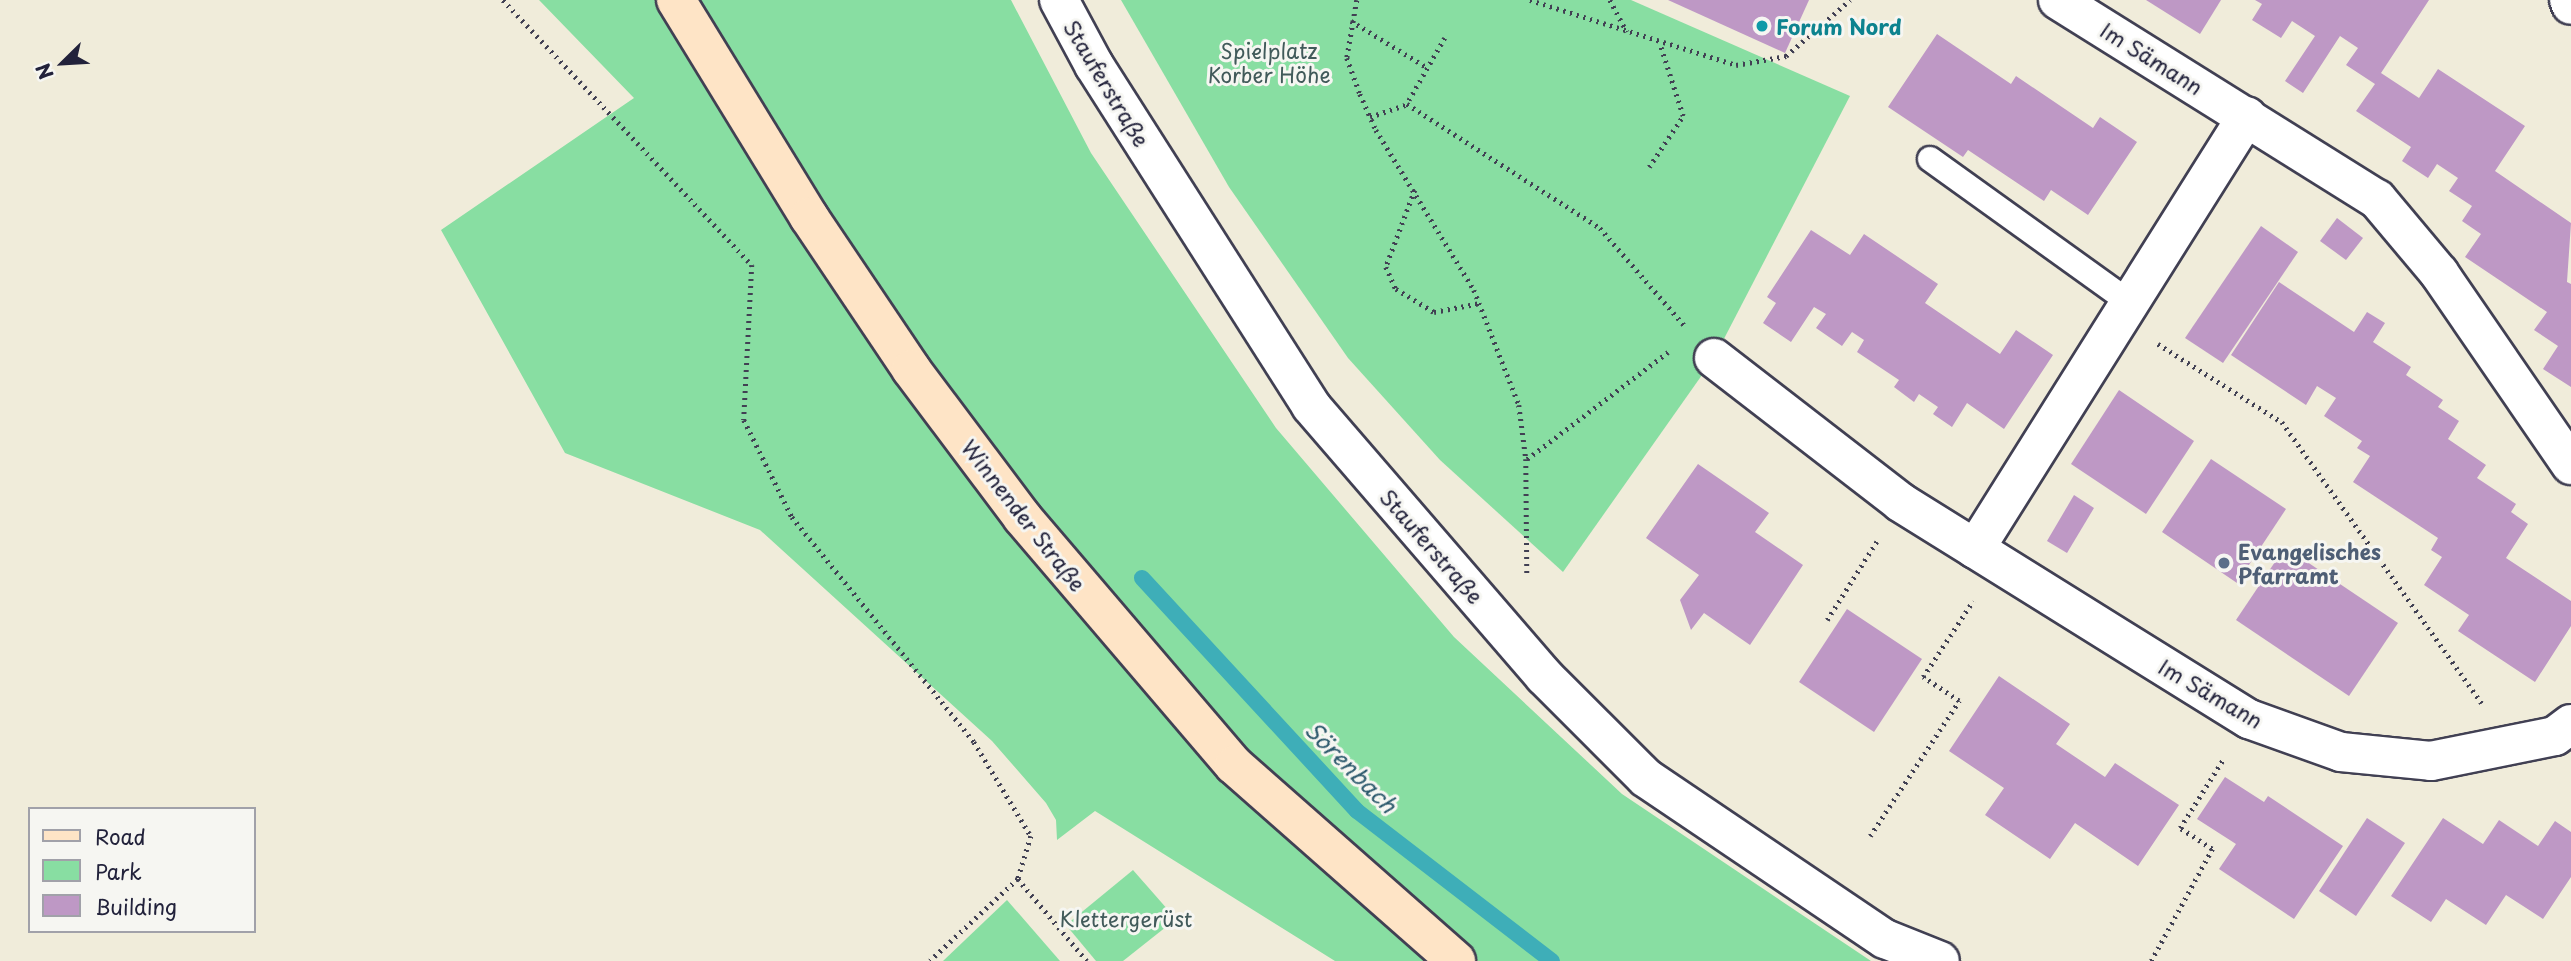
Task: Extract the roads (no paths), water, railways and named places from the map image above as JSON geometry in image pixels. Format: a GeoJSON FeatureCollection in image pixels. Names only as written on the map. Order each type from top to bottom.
{"type":"FeatureCollection","features":[{"type":"Feature","properties":{"kind":"street","name":"Winnender Straße"},"geometry":{"type":"LineString","coordinates":[[676,0],[809,217],[897,348],[1022,517],[1234,765],[1456,961]]}},
{"type":"Feature","properties":{"kind":"street","name":"Stauferstraße"},"geometry":{"type":"LineString","coordinates":[[1059,0],[1094,65],[1311,406],[1544,676],[1646,778],[1885,939],[1940,961]]}},
{"type":"Feature","properties":{"kind":"street","name":"Im Sämann"},"geometry":{"type":"LineString","coordinates":[[2058,0],[2247,116],[2377,200],[2462,304],[2571,465]]}},
{"type":"Feature","properties":{"kind":"street"},"geometry":{"type":"LineString","coordinates":[[1975,549],[2127,312],[2247,116]]}},
{"type":"Feature","properties":{"kind":"street","name":"Im Sämann"},"geometry":{"type":"LineString","coordinates":[[1703,346],[1900,502],[2249,719],[2341,752],[2431,761],[2566,737]]}},
{"type":"Feature","properties":{"kind":"lane"},"geometry":{"type":"LineString","coordinates":[[1930,159],[2127,312]]}},
{"type":"Feature","properties":{"kind":"waterway","name":"Sörenbach"},"geometry":{"type":"LineString","coordinates":[[1142,578],[1357,811],[1552,961]]}},
{"type":"Feature","properties":{"kind":"place","name":"Forum Nord"},"geometry":{"type":"Point","coordinates":[1762,26]}},
{"type":"Feature","properties":{"kind":"place","name":"Evangelisches Pfarramt"},"geometry":{"type":"Point","coordinates":[2224,563]}},
{"type":"Feature","properties":{"kind":"park label","name":"Spielplatz Korber Höhe"},"geometry":{"type":"Point","coordinates":[1269,62]}},
{"type":"Feature","properties":{"kind":"park label","name":"Klettergerüst"},"geometry":{"type":"Point","coordinates":[1126,918]}}]}
